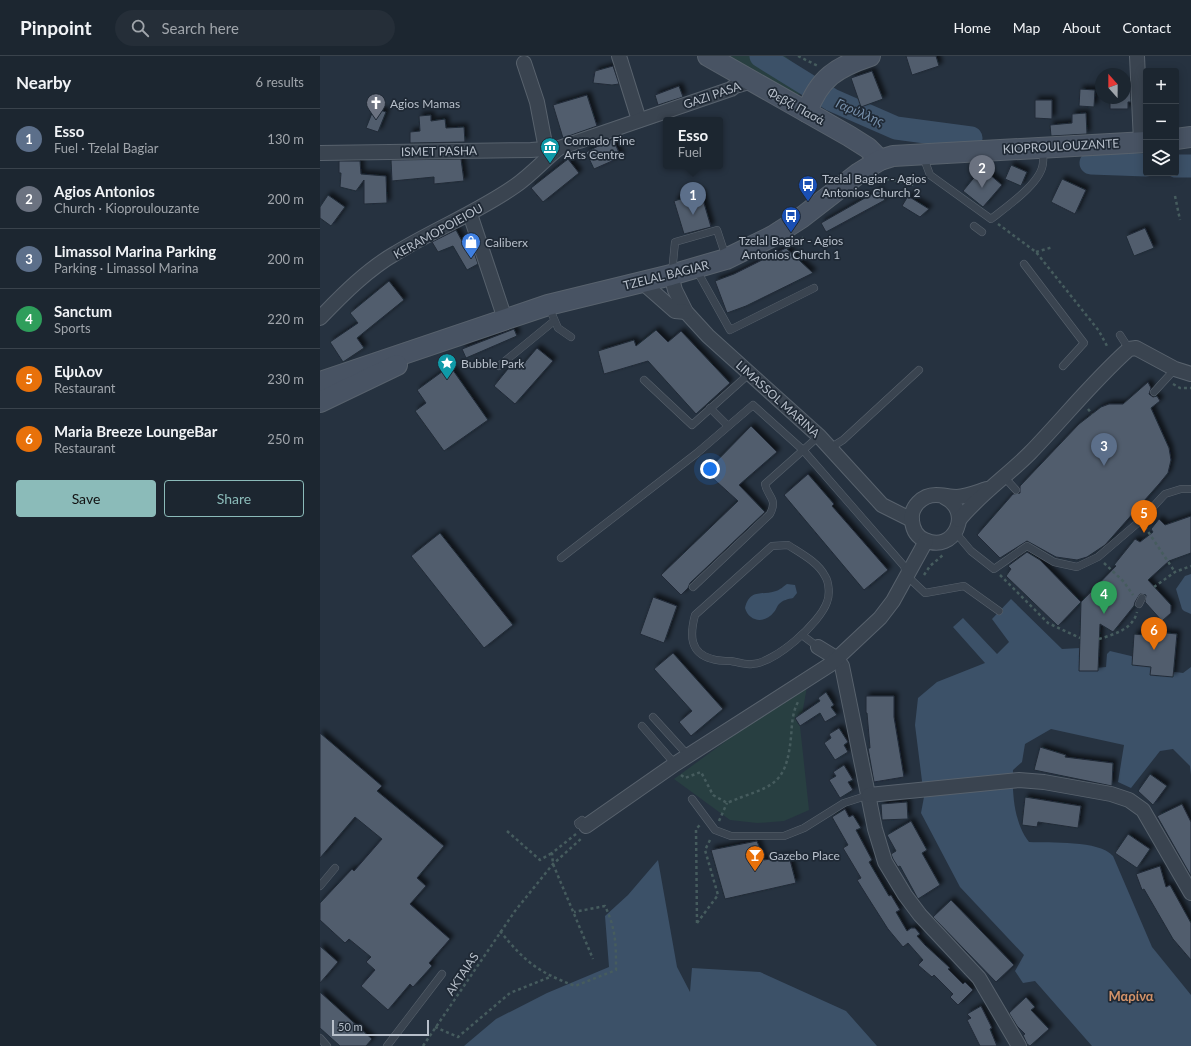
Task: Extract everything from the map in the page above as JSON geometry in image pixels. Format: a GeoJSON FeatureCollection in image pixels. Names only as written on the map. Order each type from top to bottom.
{"type":"FeatureCollection","features":[{"type":"Feature","properties":{"kind":"main road","name":"Φεβζί Πασά"},"geometry":{"type":"LineString","coordinates":[[708,56],[752,81],[809,107],[860,142],[880,160]]}},
{"type":"Feature","properties":{"kind":"main road"},"geometry":{"type":"LineString","coordinates":[[809,107],[827,79],[845,64],[870,56]]}},
{"type":"Feature","properties":{"kind":"main road"},"geometry":{"type":"LineString","coordinates":[[1179,140],[1191,137]]}},
{"type":"Feature","properties":{"kind":"main road","name":"KIOPROULOUZANTE"},"geometry":{"type":"LineString","coordinates":[[880,160],[893,156],[996,150],[1042,155],[1143,142]]}},
{"type":"Feature","properties":{"kind":"main road"},"geometry":{"type":"LineString","coordinates":[[1179,142],[1191,145]]}},
{"type":"Feature","properties":{"kind":"main road","name":"TZELAL BAGIAR"},"geometry":{"type":"LineString","coordinates":[[320,382],[376,362],[430,346],[505,319],[551,313],[642,282],[696,269],[726,259],[778,233],[826,200],[859,173],[880,160]]}},
{"type":"Feature","properties":{"kind":"main road","name":"TZELAL BAGIAR"},"geometry":{"type":"LineString","coordinates":[[320,402],[378,375],[430,346]]}},
{"type":"Feature","properties":{"kind":"street"},"geometry":{"type":"LineString","coordinates":[[619,56],[639,120]]}},
{"type":"Feature","properties":{"kind":"street"},"geometry":{"type":"LineString","coordinates":[[1137,56],[1143,142]]}},
{"type":"Feature","properties":{"kind":"street"},"geometry":{"type":"LineString","coordinates":[[524,63],[552,148]]}},
{"type":"Feature","properties":{"kind":"street","name":"GAZI PASA"},"geometry":{"type":"LineString","coordinates":[[552,148],[752,81]]}},
{"type":"Feature","properties":{"kind":"street","name":"ISMET PASHA"},"geometry":{"type":"LineString","coordinates":[[320,153],[552,148]]}},
{"type":"Feature","properties":{"kind":"street","name":"KERAMOPOIEIOU"},"geometry":{"type":"LineString","coordinates":[[320,318],[338,298],[395,253],[470,214],[516,185],[552,148]]}},
{"type":"Feature","properties":{"kind":"street"},"geometry":{"type":"LineString","coordinates":[[470,214],[505,319]]}},
{"type":"Feature","properties":{"kind":"street"},"geometry":{"type":"LineString","coordinates":[[671,275],[675,290],[686,312]]}},
{"type":"Feature","properties":{"kind":"street","name":"LIMASSOL MARINA"},"geometry":{"type":"LineString","coordinates":[[642,282],[651,292],[675,311],[686,312],[708,336],[819,436],[882,505],[912,520]]}},
{"type":"Feature","properties":{"kind":"street"},"geometry":{"type":"LineString","coordinates":[[999,482],[964,496],[944,497],[936,495],[924,498],[915,507],[912,520],[915,532],[926,541],[941,542],[949,539],[967,510],[999,482],[1129,349],[1136,348],[1141,350],[1171,374],[1191,374]]}},
{"type":"Feature","properties":{"kind":"street"},"geometry":{"type":"LineString","coordinates":[[944,497],[956,506],[957,526]]}},
{"type":"Feature","properties":{"kind":"street"},"geometry":{"type":"LineString","coordinates":[[585,827],[674,765],[831,664],[880,618],[893,600],[926,541]]}},
{"type":"Feature","properties":{"kind":"street"},"geometry":{"type":"LineString","coordinates":[[818,647],[836,658],[842,666],[880,847],[890,873],[920,915],[979,978],[1020,1046]]}},
{"type":"Feature","properties":{"kind":"street"},"geometry":{"type":"LineString","coordinates":[[674,765],[684,751],[827,660],[836,658]]}},
{"type":"Feature","properties":{"kind":"street"},"geometry":{"type":"LineString","coordinates":[[869,795],[1019,780],[1044,782],[1111,794],[1138,804],[1147,816],[1191,893]]}},
{"type":"Feature","properties":{"kind":"lane"},"geometry":{"type":"LineString","coordinates":[[923,155],[930,175],[991,218],[1018,199],[1036,178],[1042,155]]}},
{"type":"Feature","properties":{"kind":"lane"},"geometry":{"type":"LineString","coordinates":[[974,226],[982,232]]}},
{"type":"Feature","properties":{"kind":"lane"},"geometry":{"type":"LineString","coordinates":[[671,275],[675,242],[717,230],[726,259]]}},
{"type":"Feature","properties":{"kind":"lane"},"geometry":{"type":"LineString","coordinates":[[1024,264],[1084,343],[1063,366]]}},
{"type":"Feature","properties":{"kind":"lane"},"geometry":{"type":"LineString","coordinates":[[696,269],[730,330],[814,288]]}},
{"type":"Feature","properties":{"kind":"lane"},"geometry":{"type":"LineString","coordinates":[[499,366],[551,313],[558,328],[571,337]]}},
{"type":"Feature","properties":{"kind":"lane"},"geometry":{"type":"LineString","coordinates":[[1120,335],[1129,349]]}},
{"type":"Feature","properties":{"kind":"lane"},"geometry":{"type":"LineString","coordinates":[[830,448],[843,440],[919,370]]}},
{"type":"Feature","properties":{"kind":"lane"},"geometry":{"type":"LineString","coordinates":[[644,380],[692,425],[749,374]]}},
{"type":"Feature","properties":{"kind":"lane"},"geometry":{"type":"LineString","coordinates":[[1154,392],[1171,374]]}},
{"type":"Feature","properties":{"kind":"lane"},"geometry":{"type":"LineString","coordinates":[[561,558],[698,453],[753,405],[803,450],[904,566],[907,576],[925,593],[964,586],[999,611]]}},
{"type":"Feature","properties":{"kind":"lane"},"geometry":{"type":"LineString","coordinates":[[710,408],[728,426]]}},
{"type":"Feature","properties":{"kind":"lane"},"geometry":{"type":"LineString","coordinates":[[693,588],[770,514],[774,506],[773,499],[765,484],[819,436]]}},
{"type":"Feature","properties":{"kind":"lane"},"geometry":{"type":"LineString","coordinates":[[999,482],[1016,490]]}},
{"type":"Feature","properties":{"kind":"lane"},"geometry":{"type":"LineString","coordinates":[[957,526],[971,551],[994,569],[1027,546],[1054,562],[1065,566],[1077,567],[1092,562],[1140,521],[1165,494],[1181,489],[1191,489]]}},
{"type":"Feature","properties":{"kind":"lane"},"geometry":{"type":"LineString","coordinates":[[788,545],[807,557],[825,575],[829,589],[828,602],[802,635],[794,643],[774,656],[752,664],[712,660],[700,653],[694,645],[690,632],[695,615],[748,567],[772,546],[788,545]]}},
{"type":"Feature","properties":{"kind":"lane"},"geometry":{"type":"LineString","coordinates":[[802,635],[818,647]]}},
{"type":"Feature","properties":{"kind":"lane"},"geometry":{"type":"LineString","coordinates":[[652,717],[684,751]]}},
{"type":"Feature","properties":{"kind":"lane"},"geometry":{"type":"LineString","coordinates":[[642,726],[674,765]]}},
{"type":"Feature","properties":{"kind":"lane"},"geometry":{"type":"LineString","coordinates":[[692,799],[706,820],[715,830],[731,836],[784,836],[804,828],[844,803],[869,795]]}},
{"type":"Feature","properties":{"kind":"lane"},"geometry":{"type":"LineString","coordinates":[[320,886],[335,868]]}},
{"type":"Feature","properties":{"kind":"lane"},"geometry":{"type":"LineString","coordinates":[[387,1046],[442,974]]}},
{"type":"Feature","properties":{"kind":"lane"},"geometry":{"type":"LineString","coordinates":[[320,1038],[327,1046]]}},
{"type":"Feature","properties":{"kind":"path"},"geometry":{"type":"LineString","coordinates":[[798,56],[827,79]]}},
{"type":"Feature","properties":{"kind":"path"},"geometry":{"type":"LineString","coordinates":[[887,179],[914,185]]}},
{"type":"Feature","properties":{"kind":"path"},"geometry":{"type":"LineString","coordinates":[[1175,196],[1180,220]]}},
{"type":"Feature","properties":{"kind":"path"},"geometry":{"type":"LineString","coordinates":[[991,218],[1036,252],[1100,331],[1107,346]]}},
{"type":"Feature","properties":{"kind":"path"},"geometry":{"type":"LineString","coordinates":[[1036,252],[1053,247]]}},
{"type":"Feature","properties":{"kind":"path"},"geometry":{"type":"LineString","coordinates":[[1171,374],[1180,388],[1191,388]]}},
{"type":"Feature","properties":{"kind":"path"},"geometry":{"type":"LineString","coordinates":[[1148,531],[1175,572]]}},
{"type":"Feature","properties":{"kind":"path"},"geometry":{"type":"LineString","coordinates":[[1098,557],[1124,582],[1140,601],[1136,618],[1126,629],[1099,639]]}},
{"type":"Feature","properties":{"kind":"path"},"geometry":{"type":"LineString","coordinates":[[1154,587],[1175,572],[1191,566]]}},
{"type":"Feature","properties":{"kind":"path"},"geometry":{"type":"LineString","coordinates":[[994,569],[1048,623],[1080,638]]}},
{"type":"Feature","properties":{"kind":"path"},"geometry":{"type":"LineString","coordinates":[[706,820],[696,829],[698,923],[718,895],[705,850],[727,803],[744,796],[760,792],[774,782],[783,773],[789,755],[793,713],[797,702],[802,698]]}},
{"type":"Feature","properties":{"kind":"path"},"geometry":{"type":"LineString","coordinates":[[674,765],[685,778],[701,772],[713,796],[727,803]]}},
{"type":"Feature","properties":{"kind":"path"},"geometry":{"type":"LineString","coordinates":[[507,831],[540,860],[552,853],[585,827]]}},
{"type":"Feature","properties":{"kind":"path","name":"AKTAIAS"},"geometry":{"type":"LineString","coordinates":[[423,1046],[435,1027],[460,994],[515,911],[585,827]]}},
{"type":"Feature","properties":{"kind":"path"},"geometry":{"type":"LineString","coordinates":[[552,853],[553,864],[593,959]]}},
{"type":"Feature","properties":{"kind":"path"},"geometry":{"type":"LineString","coordinates":[[500,932],[525,960],[550,977],[575,986],[616,970],[616,948],[613,922],[605,906],[574,912]]}},
{"type":"Feature","properties":{"kind":"path"},"geometry":{"type":"LineString","coordinates":[[435,1027],[458,1037],[510,993],[550,977]]}},
{"type":"Feature","properties":{"kind":"green space"},"geometry":{"type":"Polygon","coordinates":[[[720,56],[785,56],[814,80],[798,95],[790,97],[720,56]]]}},
{"type":"Feature","properties":{"kind":"green space"},"geometry":{"type":"Polygon","coordinates":[[[808,681],[800,726],[809,810],[784,821],[757,823],[730,820],[674,779],[808,681]]]}},
{"type":"Feature","properties":{"kind":"water"},"geometry":{"type":"Polygon","coordinates":[[[1191,574],[1191,614],[1182,609],[1176,589],[1185,576],[1191,574]]]}},
{"type":"Feature","properties":{"kind":"water"},"geometry":{"type":"Polygon","coordinates":[[[787,584],[795,585],[797,593],[793,598],[778,605],[770,616],[762,620],[758,620],[754,619],[747,613],[745,608],[747,602],[753,595],[776,591],[787,584]]]}},
{"type":"Feature","properties":{"kind":"water"},"geometry":{"type":"Polygon","coordinates":[[[1011,599],[1062,649],[1080,648],[1083,652],[1086,669],[1106,667],[1107,654],[1110,651],[1131,656],[1160,670],[1183,673],[1191,667],[1191,775],[1190,766],[1173,749],[1160,751],[1131,788],[1118,782],[1124,745],[1051,729],[1025,744],[1022,762],[1013,770],[1013,779],[1017,817],[1029,842],[1074,843],[1086,845],[1097,847],[1113,856],[1152,947],[1191,995],[1191,1046],[1092,1046],[1035,981],[1023,983],[1015,971],[1024,955],[960,887],[921,813],[924,797],[915,725],[918,698],[937,682],[985,663],[953,627],[963,618],[997,654],[1009,642],[992,619],[1011,599]]]}},
{"type":"Feature","properties":{"kind":"water"},"geometry":{"type":"Polygon","coordinates":[[[658,860],[677,967],[690,992],[692,968],[760,972],[846,1011],[877,1046],[464,1046],[496,1019],[547,993],[609,967],[605,916],[628,895],[658,860]]]}},
{"type":"Feature","properties":{"kind":"building"},"geometry":{"type":"Polygon","coordinates":[[[906,56],[936,56],[939,66],[912,75],[906,56]]]}},
{"type":"Feature","properties":{"kind":"building"},"geometry":{"type":"Polygon","coordinates":[[[613,66],[619,84],[612,85],[593,83],[595,71],[613,66]]]}},
{"type":"Feature","properties":{"kind":"building"},"geometry":{"type":"Polygon","coordinates":[[[872,71],[883,99],[861,107],[851,78],[872,71]]]}},
{"type":"Feature","properties":{"kind":"building"},"geometry":{"type":"Polygon","coordinates":[[[679,86],[683,97],[658,105],[655,95],[679,86]]]}},
{"type":"Feature","properties":{"kind":"building"},"geometry":{"type":"Polygon","coordinates":[[[1080,89],[1095,90],[1094,107],[1079,106],[1080,89]]]}},
{"type":"Feature","properties":{"kind":"building"},"geometry":{"type":"Polygon","coordinates":[[[587,95],[597,126],[563,138],[553,105],[587,95]]]}},
{"type":"Feature","properties":{"kind":"building"},"geometry":{"type":"Polygon","coordinates":[[[1035,100],[1052,100],[1052,119],[1035,118],[1035,100]]]}},
{"type":"Feature","properties":{"kind":"building"},"geometry":{"type":"Polygon","coordinates":[[[1110,104],[1128,104],[1128,109],[1110,109],[1110,104]]]}},
{"type":"Feature","properties":{"kind":"building","name":"Agios Mamas"},"geometry":{"type":"Polygon","coordinates":[[[374,108],[386,112],[378,132],[366,128],[374,108]]]}},
{"type":"Feature","properties":{"kind":"building"},"geometry":{"type":"Polygon","coordinates":[[[1086,113],[1087,134],[1051,136],[1050,125],[1072,123],[1072,114],[1086,113]]]}},
{"type":"Feature","properties":{"kind":"building"},"geometry":{"type":"Polygon","coordinates":[[[431,115],[431,121],[445,119],[446,128],[464,127],[465,142],[410,143],[410,132],[420,131],[419,116],[431,115]]]}},
{"type":"Feature","properties":{"kind":"building"},"geometry":{"type":"Polygon","coordinates":[[[613,139],[621,157],[594,169],[586,152],[613,139]]]}},
{"type":"Feature","properties":{"kind":"building"},"geometry":{"type":"Polygon","coordinates":[[[461,159],[464,181],[434,184],[434,177],[392,181],[391,160],[461,159]]]}},
{"type":"Feature","properties":{"kind":"building"},"geometry":{"type":"Polygon","coordinates":[[[568,159],[579,173],[543,202],[531,188],[568,159]]]}},
{"type":"Feature","properties":{"kind":"building"},"geometry":{"type":"Polygon","coordinates":[[[339,161],[360,161],[361,174],[386,176],[387,203],[364,204],[364,180],[356,191],[340,187],[341,173],[339,173],[339,161]]]}},
{"type":"Feature","properties":{"kind":"building"},"geometry":{"type":"Polygon","coordinates":[[[1011,165],[1027,172],[1021,186],[1005,179],[1011,165]]]}},
{"type":"Feature","properties":{"kind":"building"},"geometry":{"type":"Polygon","coordinates":[[[982,168],[1002,185],[983,207],[963,191],[982,168]]]}},
{"type":"Feature","properties":{"kind":"building"},"geometry":{"type":"Polygon","coordinates":[[[1062,179],[1086,190],[1075,214],[1051,202],[1062,179]]]}},
{"type":"Feature","properties":{"kind":"building"},"geometry":{"type":"Polygon","coordinates":[[[879,190],[885,200],[826,232],[821,223],[879,190]]]}},
{"type":"Feature","properties":{"kind":"building"},"geometry":{"type":"Polygon","coordinates":[[[701,193],[711,227],[684,234],[674,201],[701,193]]]}},
{"type":"Feature","properties":{"kind":"building"},"geometry":{"type":"Polygon","coordinates":[[[328,195],[345,207],[331,226],[320,218],[320,207],[328,195]]]}},
{"type":"Feature","properties":{"kind":"building"},"geometry":{"type":"Polygon","coordinates":[[[908,196],[929,209],[920,217],[902,206],[908,196]]]}},
{"type":"Feature","properties":{"kind":"building"},"geometry":{"type":"Polygon","coordinates":[[[1145,228],[1154,248],[1134,256],[1126,236],[1145,228]]]}},
{"type":"Feature","properties":{"kind":"building"},"geometry":{"type":"Polygon","coordinates":[[[456,230],[462,241],[469,237],[478,264],[467,270],[453,246],[438,252],[432,242],[456,230]]]}},
{"type":"Feature","properties":{"kind":"building"},"geometry":{"type":"Polygon","coordinates":[[[786,248],[813,273],[746,306],[727,313],[715,281],[734,274],[786,248]]]}},
{"type":"Feature","properties":{"kind":"building"},"geometry":{"type":"Polygon","coordinates":[[[389,281],[404,300],[357,338],[364,348],[343,362],[330,342],[358,323],[350,313],[389,281]]]}},
{"type":"Feature","properties":{"kind":"building"},"geometry":{"type":"Polygon","coordinates":[[[514,329],[517,336],[466,358],[462,349],[514,329]]]}},
{"type":"Feature","properties":{"kind":"building"},"geometry":{"type":"Polygon","coordinates":[[[656,330],[668,342],[681,331],[730,383],[696,414],[648,361],[604,374],[598,351],[634,340],[636,346],[656,330]]]}},
{"type":"Feature","properties":{"kind":"building"},"geometry":{"type":"Polygon","coordinates":[[[537,348],[553,361],[515,404],[494,386],[512,364],[519,369],[537,348]]]}},
{"type":"Feature","properties":{"kind":"building"},"geometry":{"type":"Polygon","coordinates":[[[450,366],[488,420],[444,451],[415,411],[426,403],[417,390],[450,366]]]}},
{"type":"Feature","properties":{"kind":"building"},"geometry":{"type":"Polygon","coordinates":[[[1148,382],[1151,388],[1149,394],[1153,397],[1157,396],[1160,401],[1151,408],[1169,448],[1171,460],[1168,473],[1159,484],[1105,545],[1087,557],[1077,560],[1056,557],[1027,541],[1000,558],[977,535],[1013,494],[1020,493],[1020,486],[1079,424],[1101,407],[1109,404],[1123,404],[1148,382]]]}},
{"type":"Feature","properties":{"kind":"building"},"geometry":{"type":"Polygon","coordinates":[[[751,426],[777,452],[739,485],[765,512],[690,583],[688,588],[681,595],[661,575],[738,501],[706,472],[751,426]]]}},
{"type":"Feature","properties":{"kind":"building"},"geometry":{"type":"Polygon","coordinates":[[[808,474],[834,504],[832,506],[888,570],[864,590],[784,495],[808,474]]]}},
{"type":"Feature","properties":{"kind":"building"},"geometry":{"type":"Polygon","coordinates":[[[1191,516],[1191,553],[1169,561],[1148,580],[1171,605],[1171,613],[1162,621],[1145,602],[1146,595],[1140,594],[1134,606],[1113,632],[1100,624],[1098,671],[1079,671],[1081,602],[1116,566],[1114,565],[1135,539],[1140,542],[1153,532],[1151,529],[1159,519],[1165,525],[1191,516]]]}},
{"type":"Feature","properties":{"kind":"building"},"geometry":{"type":"Polygon","coordinates":[[[440,533],[513,625],[484,648],[411,556],[440,533]]]}},
{"type":"Feature","properties":{"kind":"building"},"geometry":{"type":"Polygon","coordinates":[[[1027,552],[1040,560],[1081,602],[1058,626],[1006,576],[1011,569],[1008,566],[1027,552]]]}},
{"type":"Feature","properties":{"kind":"building"},"geometry":{"type":"Polygon","coordinates":[[[653,597],[677,606],[664,643],[640,634],[653,597]]]}},
{"type":"Feature","properties":{"kind":"building"},"geometry":{"type":"Polygon","coordinates":[[[1156,632],[1177,634],[1173,677],[1150,675],[1151,667],[1132,665],[1134,634],[1156,636],[1156,632]]]}},
{"type":"Feature","properties":{"kind":"building"},"geometry":{"type":"Polygon","coordinates":[[[673,653],[723,709],[691,736],[679,722],[692,711],[654,669],[673,653]]]}},
{"type":"Feature","properties":{"kind":"building"},"geometry":{"type":"Polygon","coordinates":[[[826,692],[834,705],[831,707],[837,715],[825,722],[820,713],[800,726],[795,718],[820,701],[818,698],[826,692]]]}},
{"type":"Feature","properties":{"kind":"building"},"geometry":{"type":"Polygon","coordinates":[[[866,696],[894,696],[894,717],[904,777],[874,782],[868,748],[870,748],[866,713],[866,696]]]}},
{"type":"Feature","properties":{"kind":"building"},"geometry":{"type":"Polygon","coordinates":[[[839,728],[848,742],[844,745],[848,752],[835,760],[824,743],[831,738],[829,734],[839,728]]]}},
{"type":"Feature","properties":{"kind":"building"},"geometry":{"type":"Polygon","coordinates":[[[320,733],[382,786],[377,791],[444,846],[417,878],[426,886],[410,904],[450,939],[429,963],[432,966],[413,987],[410,984],[388,1010],[361,986],[375,970],[366,962],[371,957],[349,939],[345,943],[320,920],[320,903],[352,869],[354,871],[382,839],[355,817],[320,858],[320,733]]]}},
{"type":"Feature","properties":{"kind":"building"},"geometry":{"type":"Polygon","coordinates":[[[1040,747],[1066,755],[1065,757],[1113,763],[1112,786],[1034,770],[1040,747]]]}},
{"type":"Feature","properties":{"kind":"building"},"geometry":{"type":"Polygon","coordinates":[[[844,765],[853,780],[848,782],[853,790],[840,798],[829,780],[836,776],[833,772],[844,765]]]}},
{"type":"Feature","properties":{"kind":"building"},"geometry":{"type":"Polygon","coordinates":[[[1150,774],[1167,786],[1153,805],[1138,791],[1150,774]]]}},
{"type":"Feature","properties":{"kind":"building"},"geometry":{"type":"Polygon","coordinates":[[[1025,797],[1081,806],[1078,828],[1038,822],[1037,827],[1022,825],[1025,797]]]}},
{"type":"Feature","properties":{"kind":"building"},"geometry":{"type":"Polygon","coordinates":[[[907,802],[908,819],[882,820],[881,804],[907,802]]]}},
{"type":"Feature","properties":{"kind":"building"},"geometry":{"type":"Polygon","coordinates":[[[1182,804],[1191,822],[1191,876],[1157,816],[1182,804]]]}},
{"type":"Feature","properties":{"kind":"building"},"geometry":{"type":"Polygon","coordinates":[[[845,809],[849,817],[853,815],[861,828],[856,830],[872,860],[869,862],[889,896],[891,895],[900,910],[896,912],[907,931],[911,928],[915,928],[920,934],[917,936],[925,945],[950,968],[948,969],[963,984],[965,982],[973,990],[958,1005],[950,997],[953,994],[934,975],[932,977],[918,965],[923,960],[908,943],[903,947],[888,929],[857,880],[861,878],[843,848],[848,845],[832,817],[845,809]]]}},
{"type":"Feature","properties":{"kind":"building"},"geometry":{"type":"Polygon","coordinates":[[[911,821],[927,850],[922,853],[940,885],[918,899],[900,866],[898,867],[893,859],[891,854],[896,851],[887,835],[911,821]]]}},
{"type":"Feature","properties":{"kind":"building"},"geometry":{"type":"Polygon","coordinates":[[[1128,834],[1150,849],[1137,868],[1115,853],[1128,834]]]}},
{"type":"Feature","properties":{"kind":"building","name":"Gazebo Place"},"geometry":{"type":"Polygon","coordinates":[[[757,841],[764,860],[789,856],[796,883],[725,899],[711,850],[757,841]]]}},
{"type":"Feature","properties":{"kind":"building"},"geometry":{"type":"Polygon","coordinates":[[[1160,866],[1166,887],[1170,885],[1191,923],[1191,960],[1173,939],[1144,889],[1142,890],[1136,874],[1160,866]]]}},
{"type":"Feature","properties":{"kind":"building"},"geometry":{"type":"Polygon","coordinates":[[[951,900],[1014,965],[996,982],[933,917],[951,900]]]}},
{"type":"Feature","properties":{"kind":"building"},"geometry":{"type":"Polygon","coordinates":[[[320,946],[338,962],[320,983],[320,946]]]}},
{"type":"Feature","properties":{"kind":"building"},"geometry":{"type":"Polygon","coordinates":[[[320,992],[372,1039],[366,1046],[340,1046],[320,1028],[320,992]]]}},
{"type":"Feature","properties":{"kind":"building"},"geometry":{"type":"Polygon","coordinates":[[[1026,997],[1035,1007],[1031,1010],[1049,1029],[1030,1046],[1027,1044],[1023,1035],[1025,1034],[1017,1026],[1009,1013],[1026,997]]]}},
{"type":"Feature","properties":{"kind":"building"},"geometry":{"type":"Polygon","coordinates":[[[981,1006],[992,1028],[990,1029],[997,1046],[980,1046],[967,1020],[971,1018],[967,1014],[981,1006]]]}},
{"type":"Feature","properties":{"kind":"waterway","name":"Γαρύλλης"},"geometry":{"type":"LineString","coordinates":[[761,56],[832,100],[896,128],[971,138]]}},
{"type":"Feature","properties":{"kind":"waterway","name":"Γαρύλλης"},"geometry":{"type":"LineString","coordinates":[[1091,163],[1143,165]]}},
{"type":"Feature","properties":{"kind":"waterway","name":"Γαρύλλης"},"geometry":{"type":"LineString","coordinates":[[1179,166],[1191,166]]}},
{"type":"Feature","properties":{"kind":"place","name":"Agios Mamas"},"geometry":{"type":"Point","coordinates":[376,120]}},
{"type":"Feature","properties":{"kind":"place","name":"Cornado Fine Arts Centre"},"geometry":{"type":"Point","coordinates":[550,164]}},
{"type":"Feature","properties":{"kind":"place","name":"Agios Antonios"},"geometry":{"type":"Point","coordinates":[982,188]}},
{"type":"Feature","properties":{"kind":"place","name":"Tzelal Bagiar - Agios Antonios Church 2"},"geometry":{"type":"Point","coordinates":[808,202]}},
{"type":"Feature","properties":{"kind":"place","name":"Esso"},"geometry":{"type":"Point","coordinates":[693,215]}},
{"type":"Feature","properties":{"kind":"place","name":"Tzelal Bagiar - Agios Antonios Church 1"},"geometry":{"type":"Point","coordinates":[791,233]}},
{"type":"Feature","properties":{"kind":"place","name":"Caliberx"},"geometry":{"type":"Point","coordinates":[471,259]}},
{"type":"Feature","properties":{"kind":"place","name":"Bubble Park"},"geometry":{"type":"Point","coordinates":[447,380]}},
{"type":"Feature","properties":{"kind":"place","name":"Limassol Marina Parking"},"geometry":{"type":"Point","coordinates":[1104,466]}},
{"type":"Feature","properties":{"kind":"place","name":"Εψιλον"},"geometry":{"type":"Point","coordinates":[1144,533]}},
{"type":"Feature","properties":{"kind":"place","name":"Sanctum"},"geometry":{"type":"Point","coordinates":[1104,614]}},
{"type":"Feature","properties":{"kind":"place","name":"Maria Breeze LoungeBar"},"geometry":{"type":"Point","coordinates":[1154,650]}},
{"type":"Feature","properties":{"kind":"place","name":"Gazebo Place"},"geometry":{"type":"Point","coordinates":[755,872]}},
{"type":"Feature","properties":{"kind":"district","name":"Μαρίνα"},"geometry":{"type":"Point","coordinates":[1131,996]}}]}
